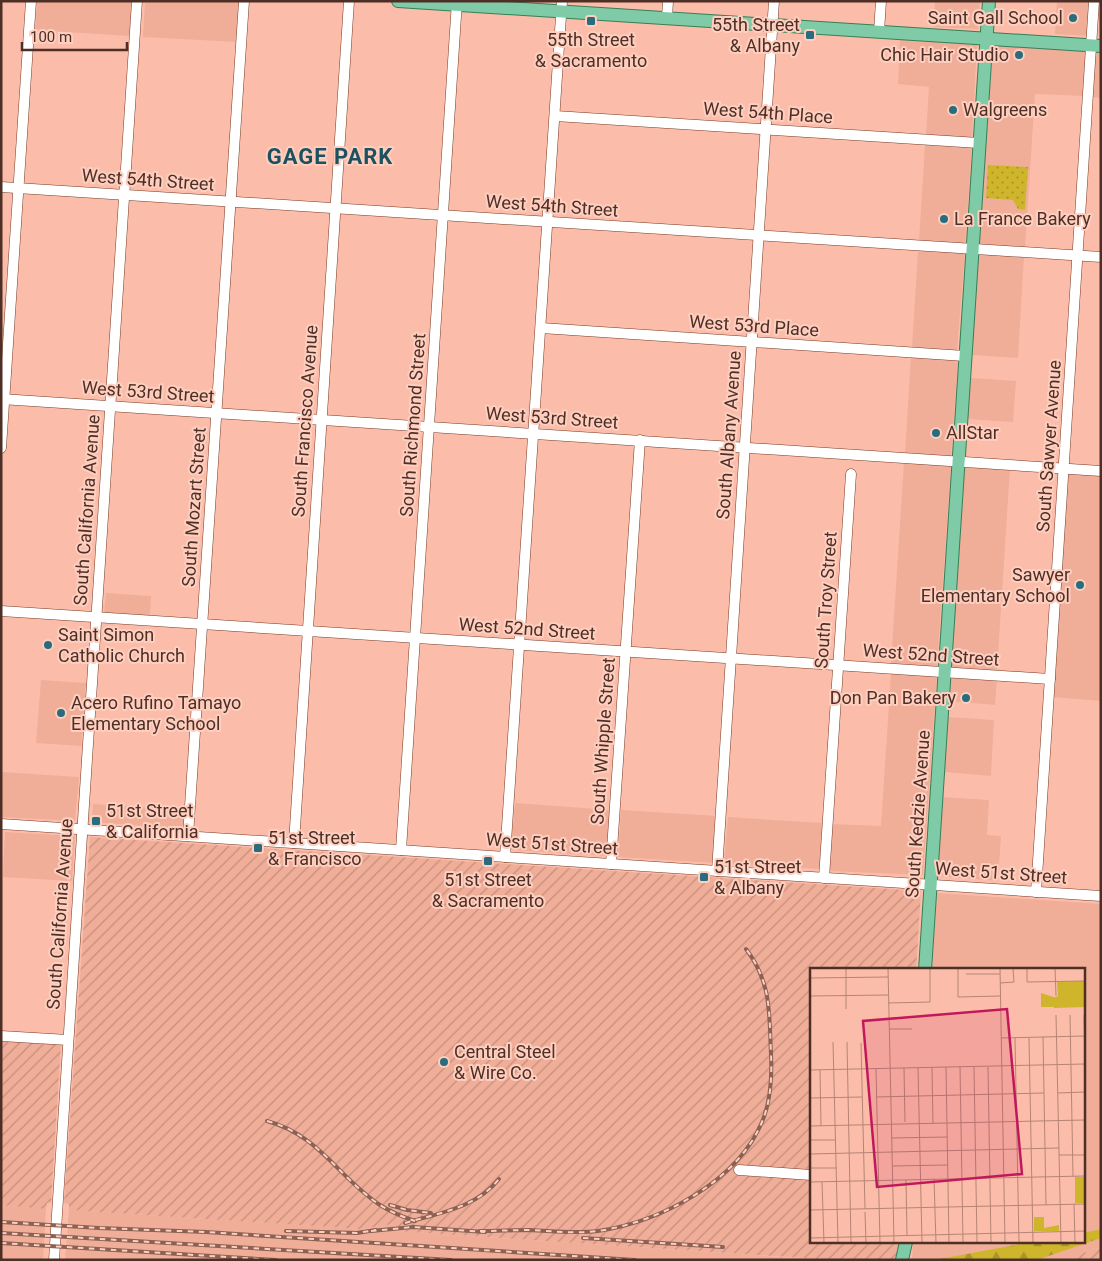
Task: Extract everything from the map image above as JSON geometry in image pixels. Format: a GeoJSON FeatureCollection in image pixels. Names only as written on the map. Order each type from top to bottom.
{"type":"FeatureCollection","features":[{"type":"Feature","properties":{"kind":"main road"},"geometry":{"type":"LineString","coordinates":[[398,1],[562,6],[666,18],[1096,46]]}},
{"type":"Feature","properties":{"kind":"main road","name":"South Kedzie Avenue"},"geometry":{"type":"LineString","coordinates":[[925,968],[988,1]]}},
{"type":"Feature","properties":{"kind":"street"},"geometry":{"type":"LineString","coordinates":[[1,448],[31,1]]}},
{"type":"Feature","properties":{"kind":"street","name":"South California Avenue"},"geometry":{"type":"LineString","coordinates":[[54,1260],[137,1]]}},
{"type":"Feature","properties":{"kind":"street","name":"South Mozart Street"},"geometry":{"type":"LineString","coordinates":[[188,836],[244,1]]}},
{"type":"Feature","properties":{"kind":"street","name":"South Francisco Avenue"},"geometry":{"type":"LineString","coordinates":[[294,843],[349,1]]}},
{"type":"Feature","properties":{"kind":"street"},"geometry":{"type":"LineString","coordinates":[[666,18],[668,1]]}},
{"type":"Feature","properties":{"kind":"street","name":"South Albany Avenue"},"geometry":{"type":"LineString","coordinates":[[717,871],[774,1]]}},
{"type":"Feature","properties":{"kind":"street"},"geometry":{"type":"LineString","coordinates":[[879,32],[881,1]]}},
{"type":"Feature","properties":{"kind":"street","name":"South Sawyer Avenue"},"geometry":{"type":"LineString","coordinates":[[1036,892],[1078,256],[1096,46],[1094,1]]}},
{"type":"Feature","properties":{"kind":"street","name":"South Richmond Street"},"geometry":{"type":"LineString","coordinates":[[401,850],[457,3]]}},
{"type":"Feature","properties":{"kind":"street"},"geometry":{"type":"LineString","coordinates":[[505,857],[562,6]]}},
{"type":"Feature","properties":{"kind":"street","name":"West 54th Place"},"geometry":{"type":"LineString","coordinates":[[555,116],[979,143]]}},
{"type":"Feature","properties":{"kind":"street","name":"West 54th Street"},"geometry":{"type":"LineString","coordinates":[[1,187],[1101,258]]}},
{"type":"Feature","properties":{"kind":"street","name":"West 53rd Place"},"geometry":{"type":"LineString","coordinates":[[541,328],[965,356]]}},
{"type":"Feature","properties":{"kind":"street","name":"West 53rd Street"},"geometry":{"type":"LineString","coordinates":[[3,399],[1101,471]]}},
{"type":"Feature","properties":{"kind":"street","name":"South Whipple Street"},"geometry":{"type":"LineString","coordinates":[[611,864],[640,440]]}},
{"type":"Feature","properties":{"kind":"street","name":"South Troy Street"},"geometry":{"type":"LineString","coordinates":[[824,878],[851,474]]}},
{"type":"Feature","properties":{"kind":"street","name":"West 52nd Street"},"geometry":{"type":"LineString","coordinates":[[1,611],[1050,679]]}},
{"type":"Feature","properties":{"kind":"street","name":"West 51st Street"},"geometry":{"type":"LineString","coordinates":[[1,824],[1101,896]]}},
{"type":"Feature","properties":{"kind":"street"},"geometry":{"type":"LineString","coordinates":[[1,1036],[68,1040]]}},
{"type":"Feature","properties":{"kind":"street"},"geometry":{"type":"LineString","coordinates":[[739,1170],[810,1175]]}},
{"type":"Feature","properties":{"kind":"shaded area"},"geometry":{"type":"Polygon","coordinates":[[[37,1],[132,1],[129,36],[35,30],[37,1]]]}},
{"type":"Feature","properties":{"kind":"shaded area"},"geometry":{"type":"Polygon","coordinates":[[[145,1],[240,1],[237,42],[143,37],[145,1]]]}},
{"type":"Feature","properties":{"kind":"shaded area"},"geometry":{"type":"Polygon","coordinates":[[[935,1],[980,1],[978,29],[933,27],[935,1]]]}},
{"type":"Feature","properties":{"kind":"shaded area","name":"Saint Gall School"},"geometry":{"type":"Polygon","coordinates":[[[1057,1],[1090,1],[1088,36],[1055,34],[1057,1]]]}},
{"type":"Feature","properties":{"kind":"shaded area"},"geometry":{"type":"Polygon","coordinates":[[[900,38],[977,45],[972,138],[926,134],[929,87],[898,84],[900,38]]]}},
{"type":"Feature","properties":{"kind":"shaded area"},"geometry":{"type":"Polygon","coordinates":[[[993,45],[1087,51],[1085,96],[1035,94],[1025,248],[979,245],[993,45]]]}},
{"type":"Feature","properties":{"kind":"shaded area"},"geometry":{"type":"Polygon","coordinates":[[[1095,51],[1101,52],[1101,98],[1093,97],[1095,51]]]}},
{"type":"Feature","properties":{"kind":"shaded area"},"geometry":{"type":"Polygon","coordinates":[[[925,145],[972,148],[965,244],[919,241],[925,145]]]}},
{"type":"Feature","properties":{"kind":"shaded area"},"geometry":{"type":"Polygon","coordinates":[[[918,251],[965,253],[957,350],[912,347],[918,251]]]}},
{"type":"Feature","properties":{"kind":"shaded area"},"geometry":{"type":"Polygon","coordinates":[[[977,254],[1024,256],[1018,358],[972,355],[977,254]]]}},
{"type":"Feature","properties":{"kind":"shaded area"},"geometry":{"type":"Polygon","coordinates":[[[911,356],[958,359],[951,456],[905,453],[911,356]]]}},
{"type":"Feature","properties":{"kind":"shaded area"},"geometry":{"type":"Polygon","coordinates":[[[971,378],[1016,381],[1013,422],[967,419],[971,378]]]}},
{"type":"Feature","properties":{"kind":"shaded area"},"geometry":{"type":"Polygon","coordinates":[[[904,462],[951,465],[937,667],[891,663],[904,462]]]}},
{"type":"Feature","properties":{"kind":"shaded area"},"geometry":{"type":"Polygon","coordinates":[[[964,465],[1010,468],[997,671],[951,668],[964,465]]]}},
{"type":"Feature","properties":{"kind":"shaded area","name":"Sawyer Elementary School"},"geometry":{"type":"Polygon","coordinates":[[[1067,471],[1101,473],[1101,701],[1053,697],[1067,471]]]}},
{"type":"Feature","properties":{"kind":"shaded area"},"geometry":{"type":"Polygon","coordinates":[[[106,593],[151,596],[150,616],[104,613],[106,593]]]}},
{"type":"Feature","properties":{"kind":"shaded area"},"geometry":{"type":"Polygon","coordinates":[[[891,673],[937,676],[923,875],[829,871],[832,824],[881,826],[891,673]]]}},
{"type":"Feature","properties":{"kind":"shaded area"},"geometry":{"type":"Polygon","coordinates":[[[951,677],[997,680],[995,705],[949,701],[951,677]]]}},
{"type":"Feature","properties":{"kind":"shaded area","name":"Acero Rufino Tamayo Elementary School"},"geometry":{"type":"Polygon","coordinates":[[[41,680],[86,683],[81,746],[36,743],[41,680]]]}},
{"type":"Feature","properties":{"kind":"shaded area"},"geometry":{"type":"Polygon","coordinates":[[[948,717],[994,720],[991,776],[944,772],[948,717]]]}},
{"type":"Feature","properties":{"kind":"shaded area"},"geometry":{"type":"Polygon","coordinates":[[[1,772],[79,777],[75,821],[1,817],[1,772]]]}},
{"type":"Feature","properties":{"kind":"shaded area"},"geometry":{"type":"Polygon","coordinates":[[[942,797],[989,800],[987,835],[1001,836],[998,881],[938,876],[942,797]]]}},
{"type":"Feature","properties":{"kind":"shaded area"},"geometry":{"type":"Polygon","coordinates":[[[515,803],[611,810],[608,856],[511,850],[515,803]]]}},
{"type":"Feature","properties":{"kind":"shaded area"},"geometry":{"type":"Polygon","coordinates":[[[93,804],[186,810],[184,829],[92,822],[93,804]]]}},
{"type":"Feature","properties":{"kind":"shaded area"},"geometry":{"type":"Polygon","coordinates":[[[621,810],[717,816],[714,863],[618,857],[621,810]]]}},
{"type":"Feature","properties":{"kind":"shaded area"},"geometry":{"type":"Polygon","coordinates":[[[728,817],[823,823],[819,869],[724,863],[728,817]]]}},
{"type":"Feature","properties":{"kind":"shaded area"},"geometry":{"type":"Polygon","coordinates":[[[5,832],[75,836],[72,881],[3,877],[5,832]]]}},
{"type":"Feature","properties":{"kind":"shaded area"},"geometry":{"type":"Polygon","coordinates":[[[90,837],[921,891],[916,968],[810,968],[810,1244],[899,1244],[898,1260],[833,1260],[395,1231],[393,1224],[360,1229],[69,1210],[69,1204],[64,1203],[90,837]]]}},
{"type":"Feature","properties":{"kind":"shaded area"},"geometry":{"type":"Polygon","coordinates":[[[937,893],[1101,904],[1101,1247],[1077,1255],[1077,1260],[912,1260],[913,1244],[1084,1244],[1084,968],[932,968],[937,893]]]}},
{"type":"Feature","properties":{"kind":"shaded area"},"geometry":{"type":"Polygon","coordinates":[[[1,1040],[61,1044],[51,1202],[47,1203],[46,1209],[1,1205],[1,1040]]]}},
{"type":"Feature","properties":{"kind":"shaded area"},"geometry":{"type":"Polygon","coordinates":[[[1,1205],[46,1209],[43,1260],[1,1260],[1,1205]]]}},
{"type":"Feature","properties":{"kind":"shaded area"},"geometry":{"type":"Polygon","coordinates":[[[69,1210],[360,1229],[393,1224],[396,1231],[826,1260],[65,1260],[69,1210]]]}},
{"type":"Feature","properties":{"kind":"shaded area"},"geometry":{"type":"Polygon","coordinates":[[[1101,1247],[1101,1260],[1077,1260],[1077,1255],[1101,1247]]]}},
{"type":"Feature","properties":{"kind":"green space"},"geometry":{"type":"Polygon","coordinates":[[[988,165],[1028,167],[1025,210],[1018,209],[1013,200],[986,198],[988,165]]]}},
{"type":"Feature","properties":{"kind":"green space"},"geometry":{"type":"Polygon","coordinates":[[[1101,1229],[1101,1238],[1084,1244],[1084,1233],[1101,1229]]]}},
{"type":"Feature","properties":{"kind":"green space"},"geometry":{"type":"Polygon","coordinates":[[[1020,1244],[1084,1244],[1037,1260],[934,1260],[1020,1244]]]}},
{"type":"Feature","properties":{"kind":"railway"},"geometry":{"type":"LineString","coordinates":[[480,1231],[581,1232],[622,1226],[646,1219],[694,1196],[735,1163],[750,1144],[762,1122],[769,1097],[771,1080],[768,999],[761,974],[746,949]]}},
{"type":"Feature","properties":{"kind":"railway"},"geometry":{"type":"LineString","coordinates":[[267,1121],[285,1127],[301,1136],[315,1146],[365,1194],[380,1205],[415,1221]]}},
{"type":"Feature","properties":{"kind":"railway"},"geometry":{"type":"LineString","coordinates":[[405,1223],[468,1203],[490,1189],[499,1179]]}},
{"type":"Feature","properties":{"kind":"railway"},"geometry":{"type":"LineString","coordinates":[[390,1205],[407,1210],[431,1213]]}},
{"type":"Feature","properties":{"kind":"railway"},"geometry":{"type":"LineString","coordinates":[[1,1222],[206,1232],[635,1260]]}},
{"type":"Feature","properties":{"kind":"railway"},"geometry":{"type":"LineString","coordinates":[[371,1231],[413,1227],[485,1232]]}},
{"type":"Feature","properties":{"kind":"railway"},"geometry":{"type":"LineString","coordinates":[[286,1231],[357,1233],[376,1230]]}},
{"type":"Feature","properties":{"kind":"railway"},"geometry":{"type":"LineString","coordinates":[[1,1233],[451,1260]]}},
{"type":"Feature","properties":{"kind":"railway"},"geometry":{"type":"LineString","coordinates":[[583,1238],[723,1247]]}},
{"type":"Feature","properties":{"kind":"railway"},"geometry":{"type":"LineString","coordinates":[[1,1243],[276,1260]]}},
{"type":"Feature","properties":{"kind":"place","name":"Saint Gall School"},"geometry":{"type":"Point","coordinates":[1073,18]}},
{"type":"Feature","properties":{"kind":"place","name":"55th Street & Sacramento"},"geometry":{"type":"Point","coordinates":[591,21]}},
{"type":"Feature","properties":{"kind":"place","name":"55th Street & Albany"},"geometry":{"type":"Point","coordinates":[810,35]}},
{"type":"Feature","properties":{"kind":"place","name":"Chic Hair Studio"},"geometry":{"type":"Point","coordinates":[1019,55]}},
{"type":"Feature","properties":{"kind":"place","name":"Walgreens"},"geometry":{"type":"Point","coordinates":[953,110]}},
{"type":"Feature","properties":{"kind":"place","name":"La France Bakery"},"geometry":{"type":"Point","coordinates":[944,219]}},
{"type":"Feature","properties":{"kind":"place","name":"AllStar"},"geometry":{"type":"Point","coordinates":[936,433]}},
{"type":"Feature","properties":{"kind":"place","name":"Sawyer Elementary School"},"geometry":{"type":"Point","coordinates":[1080,585]}},
{"type":"Feature","properties":{"kind":"place","name":"Saint Simon Catholic Church"},"geometry":{"type":"Point","coordinates":[48,645]}},
{"type":"Feature","properties":{"kind":"place","name":"Don Pan Bakery"},"geometry":{"type":"Point","coordinates":[966,698]}},
{"type":"Feature","properties":{"kind":"place","name":"Acero Rufino Tamayo Elementary School"},"geometry":{"type":"Point","coordinates":[61,713]}},
{"type":"Feature","properties":{"kind":"place","name":"51st Street & California"},"geometry":{"type":"Point","coordinates":[96,821]}},
{"type":"Feature","properties":{"kind":"place","name":"51st Street & Francisco"},"geometry":{"type":"Point","coordinates":[258,848]}},
{"type":"Feature","properties":{"kind":"place","name":"51st Street & Sacramento"},"geometry":{"type":"Point","coordinates":[488,861]}},
{"type":"Feature","properties":{"kind":"place","name":"51st Street & Albany"},"geometry":{"type":"Point","coordinates":[704,877]}},
{"type":"Feature","properties":{"kind":"place","name":"Central Steel & Wire Co."},"geometry":{"type":"Point","coordinates":[444,1062]}},
{"type":"Feature","properties":{"kind":"district","name":"GAGE PARK"},"geometry":{"type":"Point","coordinates":[330,156]}}]}
